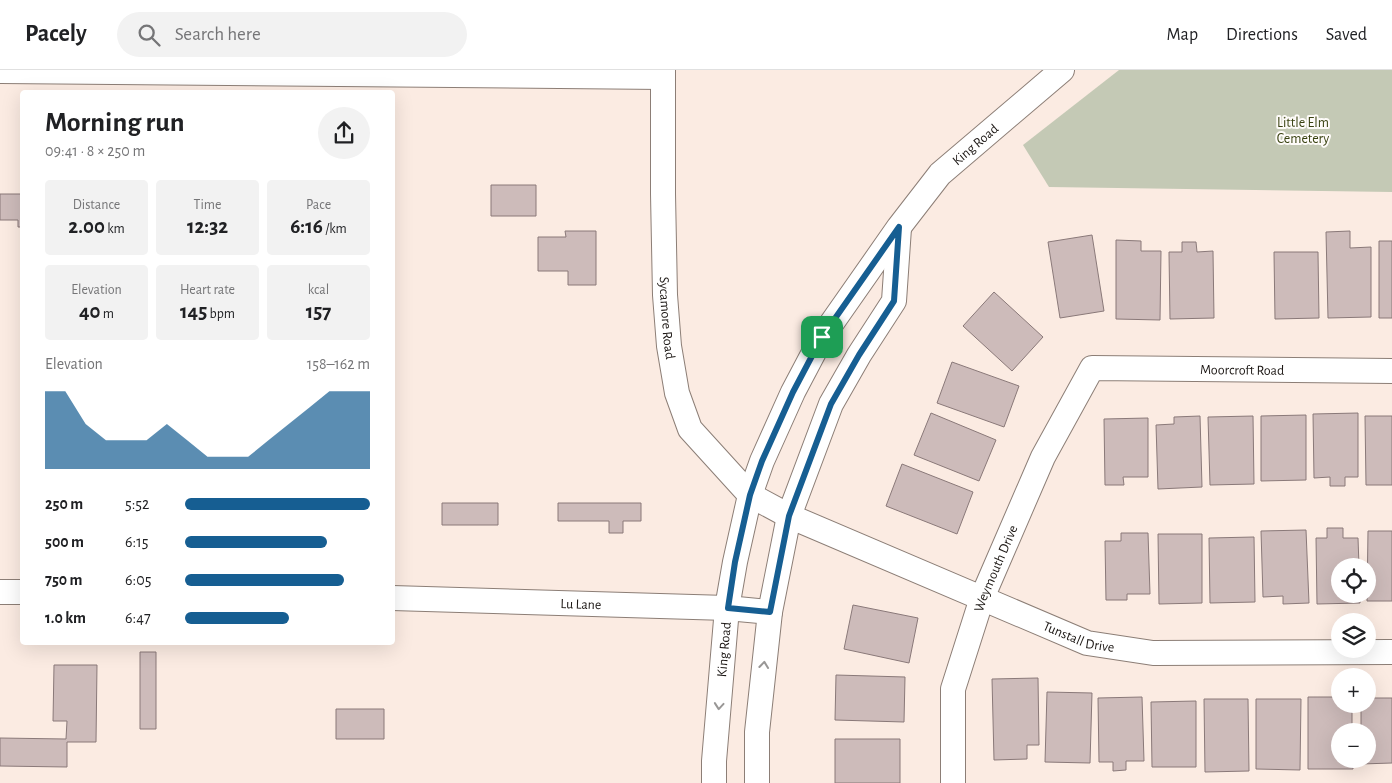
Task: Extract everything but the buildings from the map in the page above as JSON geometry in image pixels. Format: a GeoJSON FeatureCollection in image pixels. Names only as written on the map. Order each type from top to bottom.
{"type":"FeatureCollection","features":[{"type":"Feature","properties":{"kind":"street","name":"King Road"},"geometry":{"type":"LineString","coordinates":[[714,783],[714,761],[728,608],[735,562],[750,495],[762,461],[793,392],[822,337],[899,227],[940,174],[1062,70]]}},
{"type":"Feature","properties":{"kind":"street"},"geometry":{"type":"LineString","coordinates":[[0,71],[663,74]]}},
{"type":"Feature","properties":{"kind":"street","name":"Sycamore Road"},"geometry":{"type":"LineString","coordinates":[[663,74],[665,295],[669,346],[677,393],[690,429],[750,495],[789,516]]}},
{"type":"Feature","properties":{"kind":"street"},"geometry":{"type":"LineString","coordinates":[[757,783],[756,732],[770,612],[789,516],[831,404],[859,355],[894,301],[899,227]]}},
{"type":"Feature","properties":{"kind":"street","name":"Moorcroft Road"},"geometry":{"type":"LineString","coordinates":[[1092,368],[1392,371]]}},
{"type":"Feature","properties":{"kind":"street","name":"Weymouth Drive"},"geometry":{"type":"LineString","coordinates":[[953,783],[954,689],[982,598],[1043,457],[1092,368]]}},
{"type":"Feature","properties":{"kind":"street","name":"Tunstall Drive"},"geometry":{"type":"LineString","coordinates":[[789,516],[1087,643],[1154,653],[1392,652]]}},
{"type":"Feature","properties":{"kind":"street"},"geometry":{"type":"LineString","coordinates":[[0,592],[20,592]]}},
{"type":"Feature","properties":{"kind":"street","name":"Lu Lane"},"geometry":{"type":"LineString","coordinates":[[395,598],[728,608],[770,612]]}},
{"type":"Feature","properties":{"kind":"green space","name":"Little Elm Cemetery"},"geometry":{"type":"Polygon","coordinates":[[[1119,70],[1392,70],[1392,192],[1049,187],[1023,145],[1119,70]]]}},
{"type":"Feature","properties":{"kind":"route"},"geometry":{"type":"LineString","coordinates":[[899,227],[894,301],[859,355],[831,404],[789,516],[770,612],[728,608],[735,562],[750,495],[762,461],[793,392],[822,337],[899,227]]}}]}
